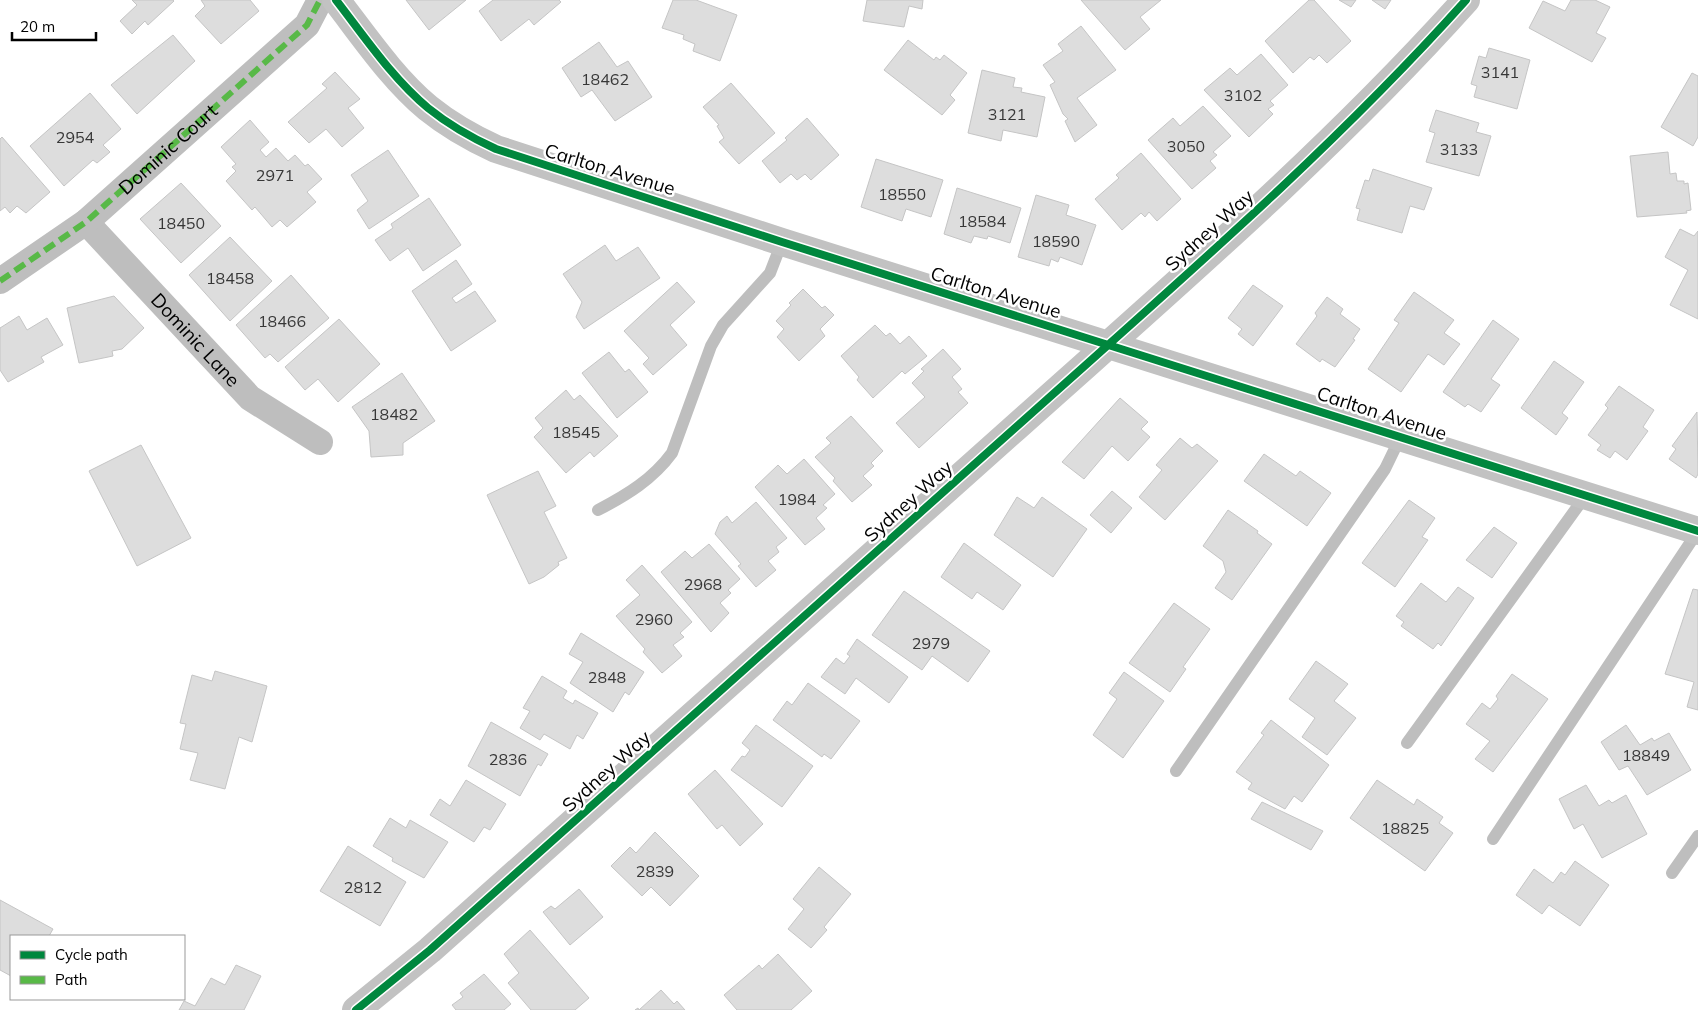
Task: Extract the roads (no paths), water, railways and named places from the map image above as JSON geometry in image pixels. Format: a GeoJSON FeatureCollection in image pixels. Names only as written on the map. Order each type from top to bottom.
{"type":"FeatureCollection","features":[{"type":"Feature","properties":{"kind":"street","name":"Dominic Court"},"geometry":{"type":"LineString","coordinates":[[0,281],[86,222],[307,24],[320,0]]}},
{"type":"Feature","properties":{"kind":"street","name":"Carlton Avenue"},"geometry":{"type":"LineString","coordinates":[[336,0],[413,94],[441,118],[476,140],[518,157],[1698,530]]}},
{"type":"Feature","properties":{"kind":"street","name":"Sydney Way"},"geometry":{"type":"LineString","coordinates":[[356,1010],[430,950],[1109,344],[1310,160],[1424,46],[1466,0]]}},
{"type":"Feature","properties":{"kind":"street","name":"Dominic Lane"},"geometry":{"type":"LineString","coordinates":[[86,222],[250,398],[320,442]]}},
{"type":"Feature","properties":{"kind":"lane"},"geometry":{"type":"LineString","coordinates":[[598,510],[644,482],[663,465],[672,453],[711,346],[723,325],[770,272],[782,242]]}},
{"type":"Feature","properties":{"kind":"lane"},"geometry":{"type":"LineString","coordinates":[[1176,771],[1385,469],[1401,436]]}},
{"type":"Feature","properties":{"kind":"lane"},"geometry":{"type":"LineString","coordinates":[[1407,743],[1586,495]]}},
{"type":"Feature","properties":{"kind":"lane"},"geometry":{"type":"LineString","coordinates":[[1493,839],[1698,530]]}},
{"type":"Feature","properties":{"kind":"lane"},"geometry":{"type":"LineString","coordinates":[[1672,873],[1698,836]]}}]}
